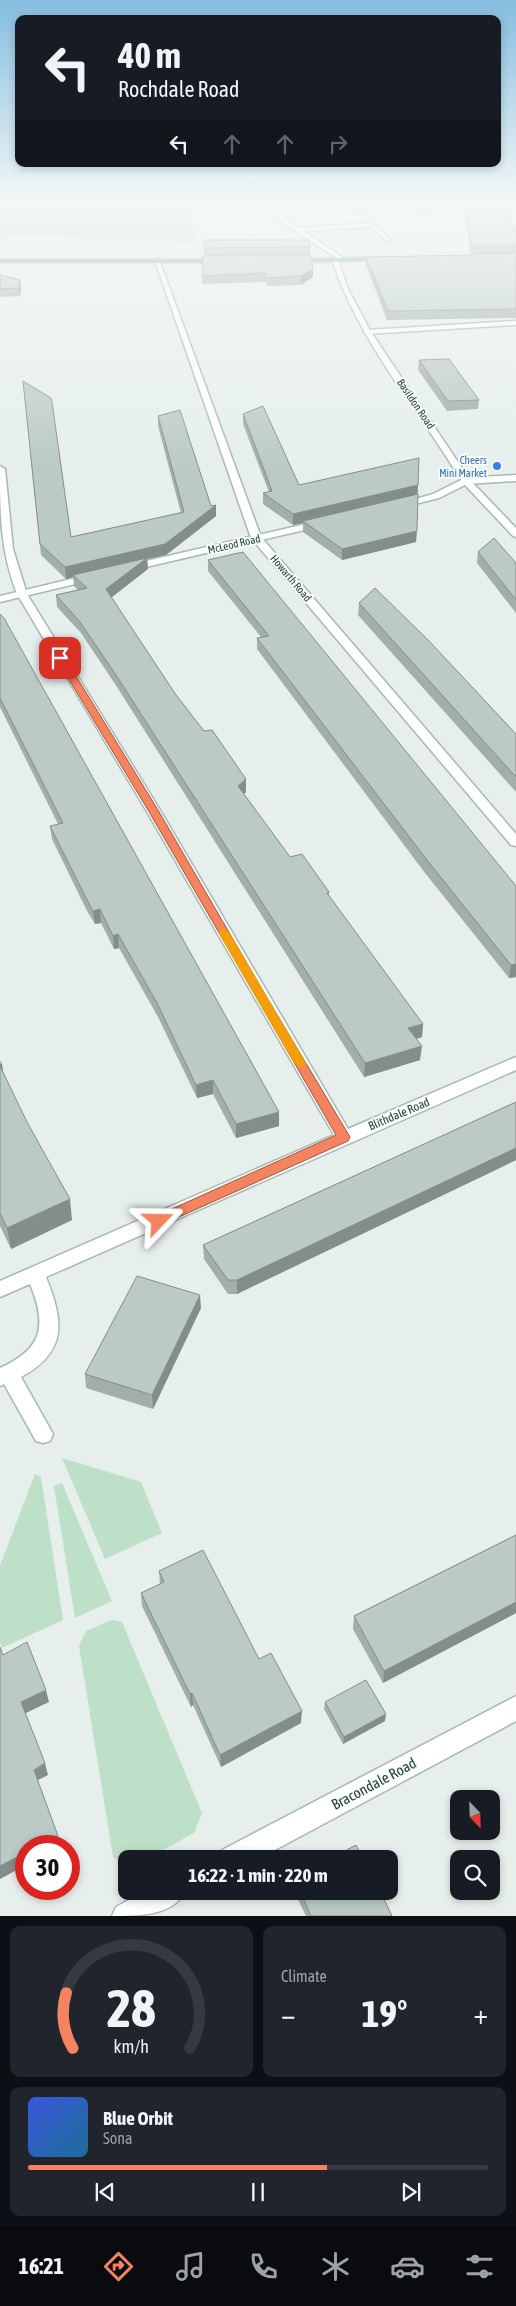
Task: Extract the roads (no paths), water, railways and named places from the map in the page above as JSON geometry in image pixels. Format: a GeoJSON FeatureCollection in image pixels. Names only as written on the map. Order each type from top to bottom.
{"type":"FeatureCollection","features":[{"type":"Feature","properties":{"kind":"street","name":"Howarth Road"},"geometry":{"type":"LineString","coordinates":[[167,290],[256,538],[516,842]]}},
{"type":"Feature","properties":{"kind":"street","name":"Basildon Road"},"geometry":{"type":"LineString","coordinates":[[345,290],[367,332],[451,456],[466,482],[516,534]]}},
{"type":"Feature","properties":{"kind":"street"},"geometry":{"type":"LineString","coordinates":[[367,332],[516,323]]}},
{"type":"Feature","properties":{"kind":"street"},"geometry":{"type":"LineString","coordinates":[[0,469],[4,531],[13,575],[22,594],[153,810],[344,1137]]}},
{"type":"Feature","properties":{"kind":"street"},"geometry":{"type":"LineString","coordinates":[[384,508],[436,496],[466,482],[516,478]]}},
{"type":"Feature","properties":{"kind":"street","name":"McLeod Road"},"geometry":{"type":"LineString","coordinates":[[0,599],[330,521]]}},
{"type":"Feature","properties":{"kind":"street","name":"Blithdale Road"},"geometry":{"type":"LineString","coordinates":[[0,1289],[516,1063]]}},
{"type":"Feature","properties":{"kind":"street"},"geometry":{"type":"LineString","coordinates":[[35,1274],[51,1320],[46,1339],[37,1354],[5,1375],[43,1434]]}},
{"type":"Feature","properties":{"kind":"street","name":"Bracondale Road"},"geometry":{"type":"LineString","coordinates":[[248,1850],[393,1775],[516,1708]]}},
{"type":"Feature","properties":{"kind":"street"},"geometry":{"type":"LineString","coordinates":[[125,1916],[155,1900]]}},
{"type":"Feature","properties":{"kind":"place","name":"Cheers Mini Market"},"geometry":{"type":"Point","coordinates":[497,466]}}]}
